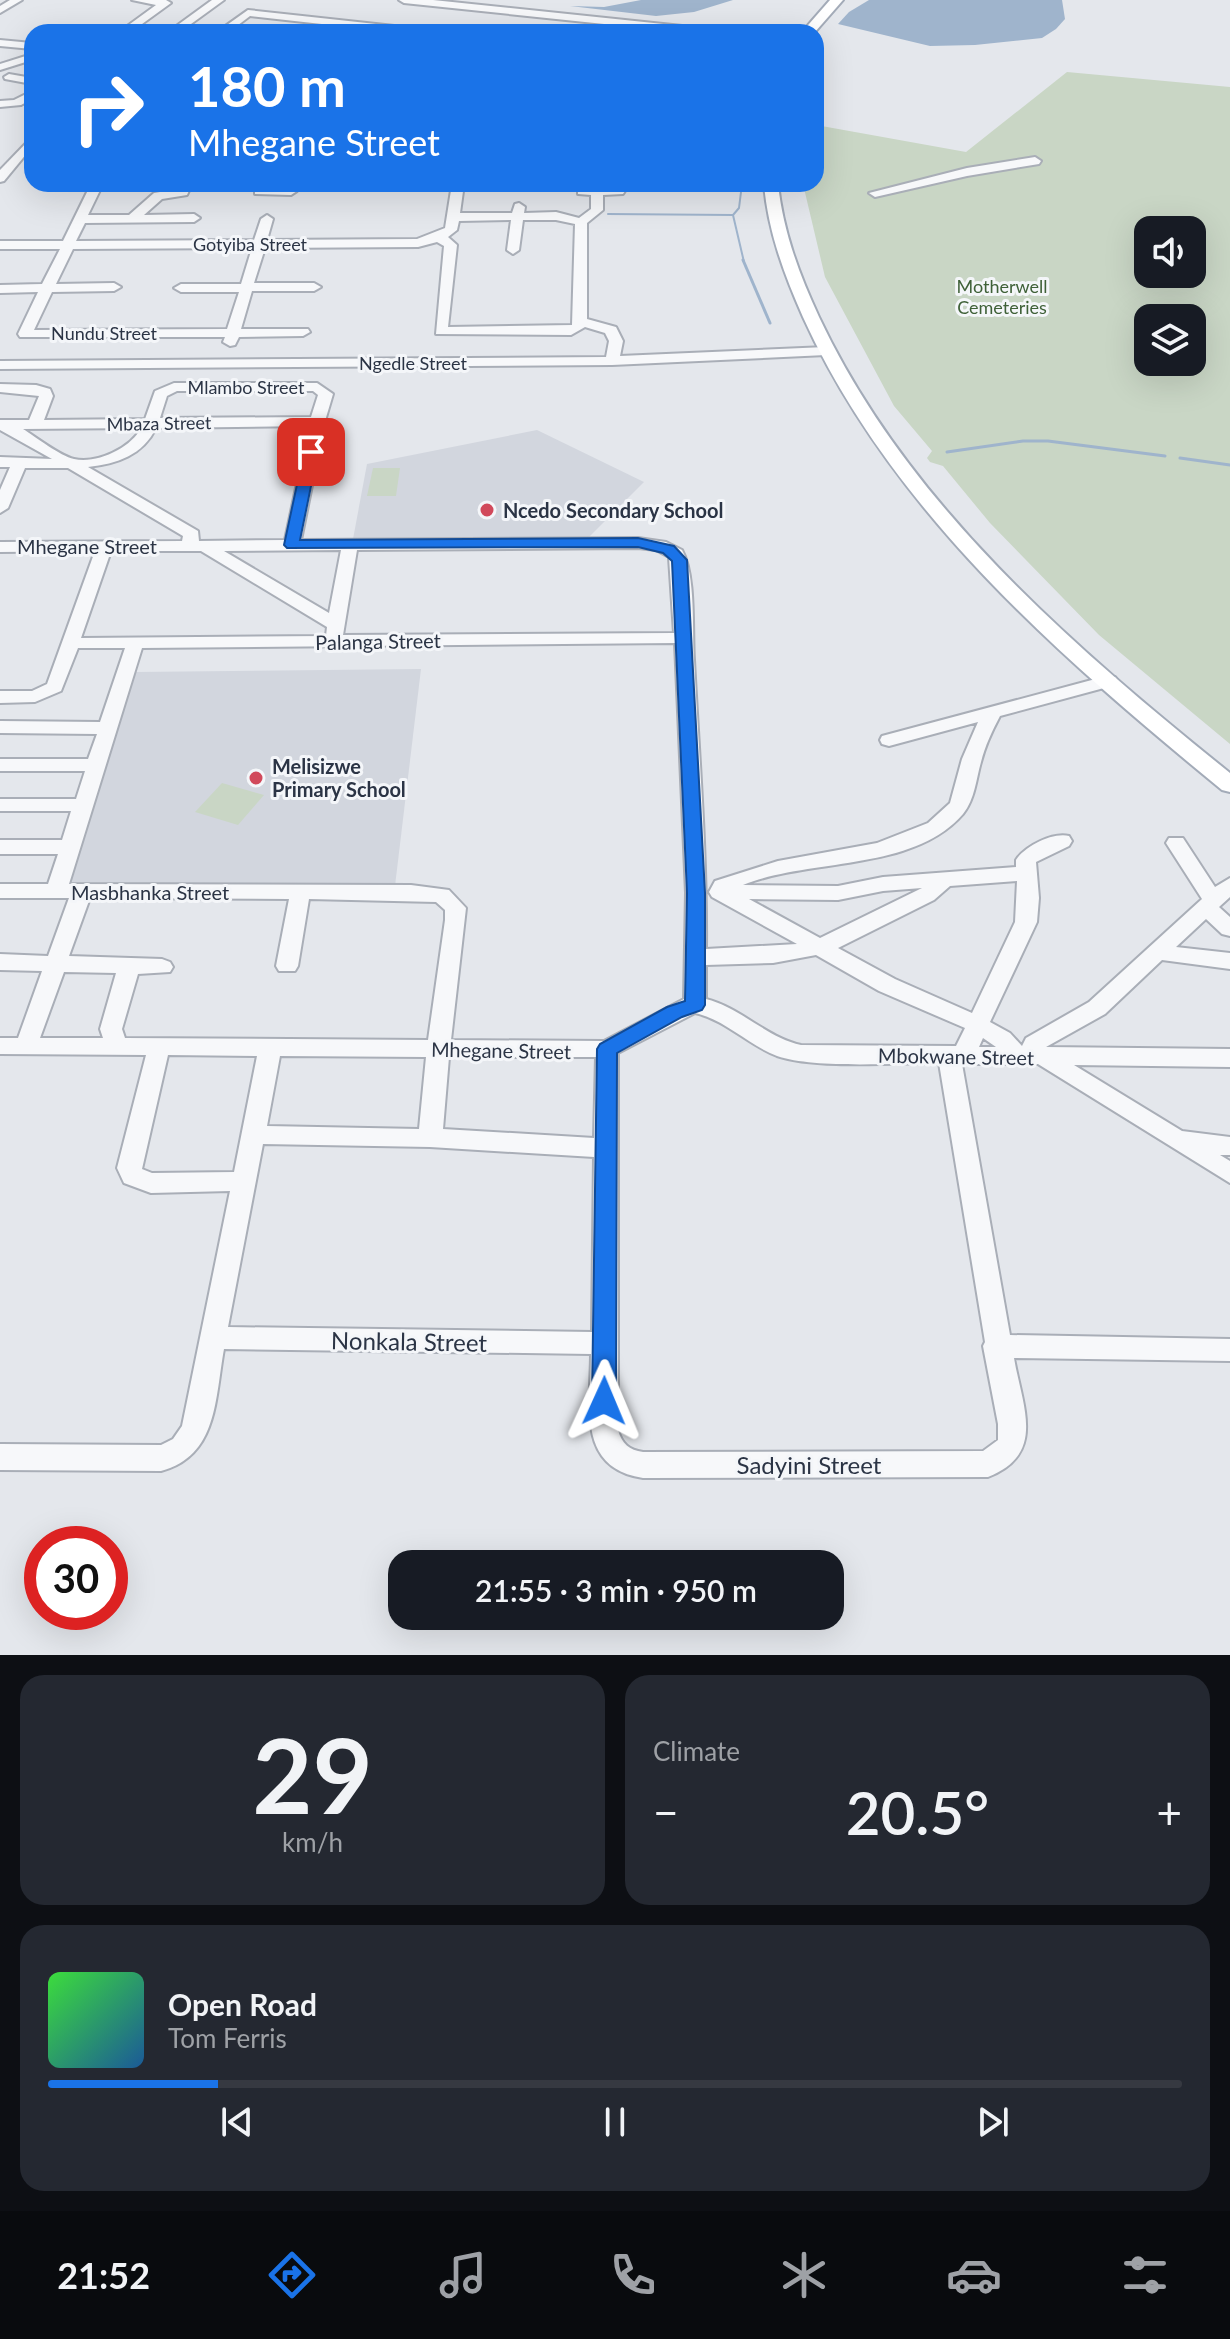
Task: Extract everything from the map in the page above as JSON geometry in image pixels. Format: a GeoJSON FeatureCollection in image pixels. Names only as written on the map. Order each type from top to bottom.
{"type":"FeatureCollection","features":[{"type":"Feature","properties":{"kind":"main road"},"geometry":{"type":"LineString","coordinates":[[815,24],[837,0]]}},
{"type":"Feature","properties":{"kind":"main road"},"geometry":{"type":"LineString","coordinates":[[773,192],[784,251],[803,302],[826,351],[884,441],[949,523],[1029,608],[1230,785]]}},
{"type":"Feature","properties":{"kind":"street"},"geometry":{"type":"LineString","coordinates":[[0,10],[17,0]]}},
{"type":"Feature","properties":{"kind":"street"},"geometry":{"type":"LineString","coordinates":[[136,24],[166,3],[137,0]]}},
{"type":"Feature","properties":{"kind":"street"},"geometry":{"type":"LineString","coordinates":[[184,24],[219,0]]}},
{"type":"Feature","properties":{"kind":"street"},"geometry":{"type":"LineString","coordinates":[[404,0],[634,24]]}},
{"type":"Feature","properties":{"kind":"street"},"geometry":{"type":"LineString","coordinates":[[232,24],[248,13],[348,24]]}},
{"type":"Feature","properties":{"kind":"street"},"geometry":{"type":"LineString","coordinates":[[310,24],[315,20]]}},
{"type":"Feature","properties":{"kind":"street"},"geometry":{"type":"LineString","coordinates":[[0,43],[24,45]]}},
{"type":"Feature","properties":{"kind":"street"},"geometry":{"type":"LineString","coordinates":[[0,67],[24,60]]}},
{"type":"Feature","properties":{"kind":"street"},"geometry":{"type":"LineString","coordinates":[[4,79],[24,73]]}},
{"type":"Feature","properties":{"kind":"street"},"geometry":{"type":"LineString","coordinates":[[4,79],[24,80]]}},
{"type":"Feature","properties":{"kind":"street"},"geometry":{"type":"LineString","coordinates":[[0,104],[17,103],[24,99]]}},
{"type":"Feature","properties":{"kind":"street"},"geometry":{"type":"LineString","coordinates":[[0,178],[24,150]]}},
{"type":"Feature","properties":{"kind":"street"},"geometry":{"type":"LineString","coordinates":[[875,193],[967,172],[1035,161]]}},
{"type":"Feature","properties":{"kind":"street","name":"Nundu Street"},"geometry":{"type":"LineString","coordinates":[[93,192],[25,334],[231,338],[303,332]]}},
{"type":"Feature","properties":{"kind":"street"},"geometry":{"type":"LineString","coordinates":[[134,217],[153,199],[183,192]]}},
{"type":"Feature","properties":{"kind":"street"},"geometry":{"type":"LineString","coordinates":[[457,192],[451,230],[439,237],[451,245],[441,331],[571,331],[578,327],[581,222]]}},
{"type":"Feature","properties":{"kind":"street"},"geometry":{"type":"LineString","coordinates":[[581,222],[597,210],[597,192]]}},
{"type":"Feature","properties":{"kind":"street"},"geometry":{"type":"LineString","coordinates":[[454,217],[518,212],[581,222]]}},
{"type":"Feature","properties":{"kind":"street"},"geometry":{"type":"LineString","coordinates":[[513,250],[518,212]]}},
{"type":"Feature","properties":{"kind":"street"},"geometry":{"type":"LineString","coordinates":[[164,244],[176,217]]}},
{"type":"Feature","properties":{"kind":"street"},"geometry":{"type":"LineString","coordinates":[[81,219],[194,218]]}},
{"type":"Feature","properties":{"kind":"street"},"geometry":{"type":"LineString","coordinates":[[252,219],[282,219]]}},
{"type":"Feature","properties":{"kind":"street"},"geometry":{"type":"LineString","coordinates":[[231,338],[267,219]]}},
{"type":"Feature","properties":{"kind":"street","name":"Gotyiba Street"},"geometry":{"type":"LineString","coordinates":[[0,245],[405,244],[439,237]]}},
{"type":"Feature","properties":{"kind":"street"},"geometry":{"type":"LineString","coordinates":[[0,289],[114,287]]}},
{"type":"Feature","properties":{"kind":"street"},"geometry":{"type":"LineString","coordinates":[[181,288],[314,287]]}},
{"type":"Feature","properties":{"kind":"street"},"geometry":{"type":"LineString","coordinates":[[580,321],[611,330],[616,341],[612,361]]}},
{"type":"Feature","properties":{"kind":"street","name":"Ngedle Street"},"geometry":{"type":"LineString","coordinates":[[0,365],[612,361],[826,351]]}},
{"type":"Feature","properties":{"kind":"street","name":"Mlambo Street"},"geometry":{"type":"LineString","coordinates":[[0,462],[72,464],[97,461],[126,452],[143,439],[163,390],[190,386],[317,387],[326,394],[317,421],[292,545]]}},
{"type":"Feature","properties":{"kind":"street"},"geometry":{"type":"LineString","coordinates":[[0,388],[45,392],[35,424]]}},
{"type":"Feature","properties":{"kind":"street","name":"Mbaza Street"},"geometry":{"type":"LineString","coordinates":[[2,424],[317,421]]}},
{"type":"Feature","properties":{"kind":"street"},"geometry":{"type":"LineString","coordinates":[[2,424],[192,534],[197,545],[335,634],[350,545]]}},
{"type":"Feature","properties":{"kind":"street"},"geometry":{"type":"LineString","coordinates":[[0,508],[20,462]]}},
{"type":"Feature","properties":{"kind":"street","name":"Mhegane Street"},"geometry":{"type":"LineString","coordinates":[[0,547],[638,543],[660,546],[676,554],[679,560],[696,893],[695,1005],[674,1012],[607,1049],[0,1046]]}},
{"type":"Feature","properties":{"kind":"street"},"geometry":{"type":"LineString","coordinates":[[0,697],[35,696],[52,691],[105,546]]}},
{"type":"Feature","properties":{"kind":"street","name":"Palanga Street"},"geometry":{"type":"LineString","coordinates":[[72,643],[335,634],[684,638]]}},
{"type":"Feature","properties":{"kind":"street"},"geometry":{"type":"LineString","coordinates":[[56,891],[135,643]]}},
{"type":"Feature","properties":{"kind":"street"},"geometry":{"type":"LineString","coordinates":[[889,740],[1109,681]]}},
{"type":"Feature","properties":{"kind":"street"},"geometry":{"type":"LineString","coordinates":[[719,892],[722,886],[755,872],[833,859],[922,837],[939,826],[958,807],[973,753],[992,713]]}},
{"type":"Feature","properties":{"kind":"street"},"geometry":{"type":"LineString","coordinates":[[0,727],[108,728]]}},
{"type":"Feature","properties":{"kind":"street"},"geometry":{"type":"LineString","coordinates":[[0,765],[97,765]]}},
{"type":"Feature","properties":{"kind":"street"},"geometry":{"type":"LineString","coordinates":[[0,805],[84,805]]}},
{"type":"Feature","properties":{"kind":"street"},"geometry":{"type":"LineString","coordinates":[[956,1056],[976,1024],[1026,922],[1029,898],[1026,860],[1032,854],[1062,841]]}},
{"type":"Feature","properties":{"kind":"street"},"geometry":{"type":"LineString","coordinates":[[1176,843],[1216,897],[1230,929]]}},
{"type":"Feature","properties":{"kind":"street"},"geometry":{"type":"LineString","coordinates":[[0,847],[69,847]]}},
{"type":"Feature","properties":{"kind":"street"},"geometry":{"type":"LineString","coordinates":[[696,893],[838,893],[883,884],[942,882],[1026,873]]}},
{"type":"Feature","properties":{"kind":"street"},"geometry":{"type":"LineString","coordinates":[[695,957],[780,954],[818,947],[861,929],[897,907],[934,893],[942,882]]}},
{"type":"Feature","properties":{"kind":"street","name":"Masbhanka Street"},"geometry":{"type":"LineString","coordinates":[[0,891],[430,893],[451,901],[456,908],[438,1049]]}},
{"type":"Feature","properties":{"kind":"street"},"geometry":{"type":"LineString","coordinates":[[26,1046],[82,891]]}},
{"type":"Feature","properties":{"kind":"street"},"geometry":{"type":"LineString","coordinates":[[719,892],[887,985],[976,1024],[1230,1173]]}},
{"type":"Feature","properties":{"kind":"street"},"geometry":{"type":"LineString","coordinates":[[287,966],[300,893]]}},
{"type":"Feature","properties":{"kind":"street"},"geometry":{"type":"LineString","coordinates":[[1030,1056],[1034,1044],[1097,1008],[1216,897]]}},
{"type":"Feature","properties":{"kind":"street"},"geometry":{"type":"LineString","coordinates":[[1156,952],[1230,961]]}},
{"type":"Feature","properties":{"kind":"street"},"geometry":{"type":"LineString","coordinates":[[0,962],[162,967]]}},
{"type":"Feature","properties":{"kind":"street"},"geometry":{"type":"LineString","coordinates":[[117,1047],[111,1029],[129,967]]}},
{"type":"Feature","properties":{"kind":"street","name":"Mbokwane Street"},"geometry":{"type":"LineString","coordinates":[[695,1005],[719,1012],[767,1045],[788,1051],[1230,1058]]}},
{"type":"Feature","properties":{"kind":"street"},"geometry":{"type":"LineString","coordinates":[[159,1047],[129,1168],[133,1176],[151,1183],[244,1181]]}},
{"type":"Feature","properties":{"kind":"street"},"geometry":{"type":"LineString","coordinates":[[0,1457],[161,1458],[182,1450],[196,1426],[270,1048]]}},
{"type":"Feature","properties":{"kind":"street"},"geometry":{"type":"LineString","coordinates":[[430,1138],[438,1049]]}},
{"type":"Feature","properties":{"kind":"street","name":"Sadyini Street"},"geometry":{"type":"LineString","coordinates":[[607,1049],[604,1430],[607,1445],[622,1461],[643,1465],[988,1464],[1007,1453],[1012,1446],[1012,1437],[996,1346],[956,1056]]}},
{"type":"Feature","properties":{"kind":"street"},"geometry":{"type":"LineString","coordinates":[[253,1135],[430,1138],[606,1148]]}},
{"type":"Feature","properties":{"kind":"street"},"geometry":{"type":"LineString","coordinates":[[1175,1139],[1199,1145],[1230,1146]]}},
{"type":"Feature","properties":{"kind":"street","name":"Nonkala Street"},"geometry":{"type":"LineString","coordinates":[[213,1338],[605,1343]]}},
{"type":"Feature","properties":{"kind":"street"},"geometry":{"type":"LineString","coordinates":[[996,1346],[1230,1350]]}},
{"type":"Feature","properties":{"kind":"shaded area","name":"Ncedo Secondary School"},"geometry":{"type":"Polygon","coordinates":[[[537,430],[644,482],[588,538],[353,539],[367,464],[537,430]]]}},
{"type":"Feature","properties":{"kind":"shaded area","name":"Melisizwe Primary School"},"geometry":{"type":"Polygon","coordinates":[[[421,669],[395,886],[69,884],[136,672],[421,669]]]}},
{"type":"Feature","properties":{"kind":"green space","name":"Motherwell Cemeteries"},"geometry":{"type":"Polygon","coordinates":[[[1067,72],[1230,87],[1230,744],[1099,635],[990,523],[943,466],[927,458],[932,451],[894,406],[825,277],[805,192],[824,192],[824,126],[966,152],[1067,72]]]}},
{"type":"Feature","properties":{"kind":"green space"},"geometry":{"type":"Polygon","coordinates":[[[373,468],[400,468],[396,496],[367,496],[373,468]]]}},
{"type":"Feature","properties":{"kind":"green space"},"geometry":{"type":"Polygon","coordinates":[[[222,783],[264,795],[238,825],[195,812],[222,783]]]}},
{"type":"Feature","properties":{"kind":"water"},"geometry":{"type":"Polygon","coordinates":[[[641,0],[733,0],[694,12],[656,16],[570,6],[604,7],[641,0]]]}},
{"type":"Feature","properties":{"kind":"water"},"geometry":{"type":"Polygon","coordinates":[[[869,0],[1062,0],[1065,19],[1042,38],[930,46],[838,24],[849,12],[869,0]]]}},
{"type":"Feature","properties":{"kind":"waterway"},"geometry":{"type":"LineString","coordinates":[[733,215],[739,208],[741,192]]}},
{"type":"Feature","properties":{"kind":"waterway"},"geometry":{"type":"LineString","coordinates":[[608,214],[733,215]]}},
{"type":"Feature","properties":{"kind":"waterway"},"geometry":{"type":"LineString","coordinates":[[733,215],[744,262]]}},
{"type":"Feature","properties":{"kind":"waterway"},"geometry":{"type":"LineString","coordinates":[[743,260],[770,323]]}},
{"type":"Feature","properties":{"kind":"waterway"},"geometry":{"type":"LineString","coordinates":[[947,452],[1023,441],[1048,441],[1165,456]]}},
{"type":"Feature","properties":{"kind":"waterway"},"geometry":{"type":"LineString","coordinates":[[1180,458],[1230,465]]}},
{"type":"Feature","properties":{"kind":"place","name":"Ncedo Secondary School"},"geometry":{"type":"Point","coordinates":[487,510]}},
{"type":"Feature","properties":{"kind":"place","name":"Melisizwe Primary School"},"geometry":{"type":"Point","coordinates":[256,778]}},
{"type":"Feature","properties":{"kind":"route"},"geometry":{"type":"LineString","coordinates":[[311,452],[292,545],[638,543],[669,549],[679,560],[696,893],[695,1005],[674,1012],[626,1042],[607,1049],[604,1401]]}}]}
